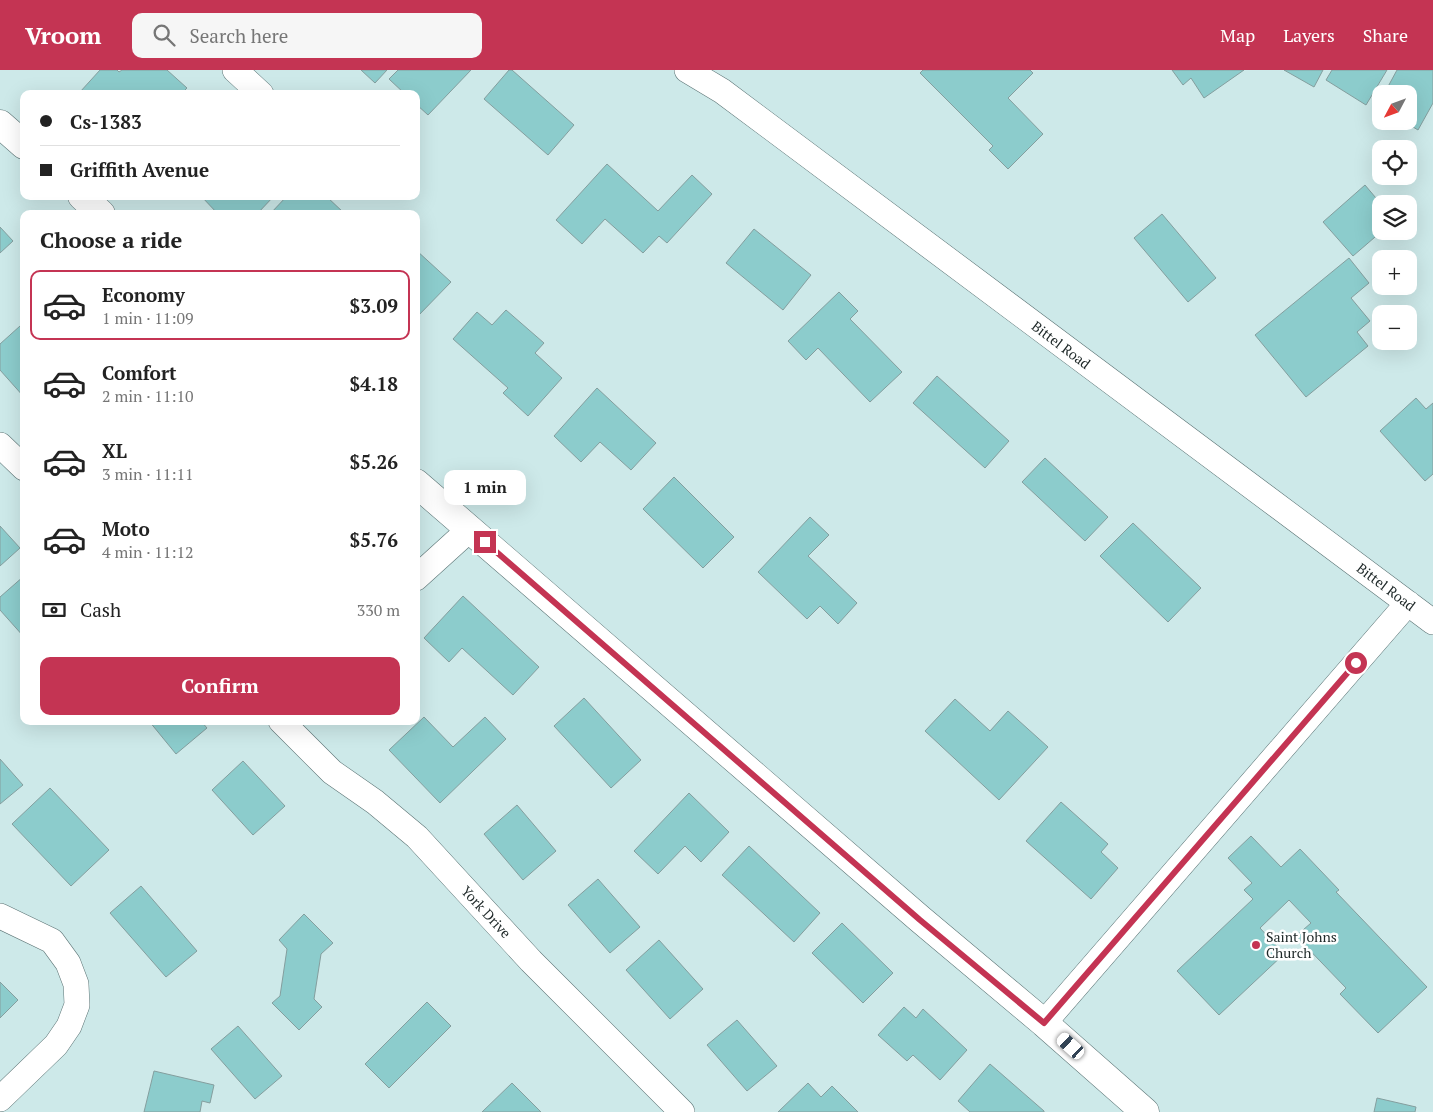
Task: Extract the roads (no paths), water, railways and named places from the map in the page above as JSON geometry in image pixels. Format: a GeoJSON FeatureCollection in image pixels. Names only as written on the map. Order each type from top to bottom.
{"type":"FeatureCollection","features":[{"type":"Feature","properties":{"kind":"street"},"geometry":{"type":"LineString","coordinates":[[235,70],[257,90]]}},
{"type":"Feature","properties":{"kind":"street","name":"Bittel Road"},"geometry":{"type":"LineString","coordinates":[[687,70],[729,97],[1433,622]]}},
{"type":"Feature","properties":{"kind":"street"},"geometry":{"type":"LineString","coordinates":[[0,124],[20,142]]}},
{"type":"Feature","properties":{"kind":"street"},"geometry":{"type":"LineString","coordinates":[[86,200],[98,210]]}},
{"type":"Feature","properties":{"kind":"street"},"geometry":{"type":"LineString","coordinates":[[0,445],[20,464]]}},
{"type":"Feature","properties":{"kind":"street"},"geometry":{"type":"LineString","coordinates":[[420,486],[920,920],[1044,1023],[1145,1112]]}},
{"type":"Feature","properties":{"kind":"street"},"geometry":{"type":"LineString","coordinates":[[420,574],[470,529]]}},
{"type":"Feature","properties":{"kind":"street"},"geometry":{"type":"LineString","coordinates":[[1044,1023],[1408,603]]}},
{"type":"Feature","properties":{"kind":"street","name":"York Drive"},"geometry":{"type":"LineString","coordinates":[[285,725],[332,772],[375,802],[417,837],[531,961],[682,1112]]}},
{"type":"Feature","properties":{"kind":"street"},"geometry":{"type":"LineString","coordinates":[[0,916],[52,941],[68,963],[76,984],[77,1005],[69,1026],[56,1045],[0,1099]]}},
{"type":"Feature","properties":{"kind":"place","name":"Saint Johns Church"},"geometry":{"type":"Point","coordinates":[1256,945]}}]}
